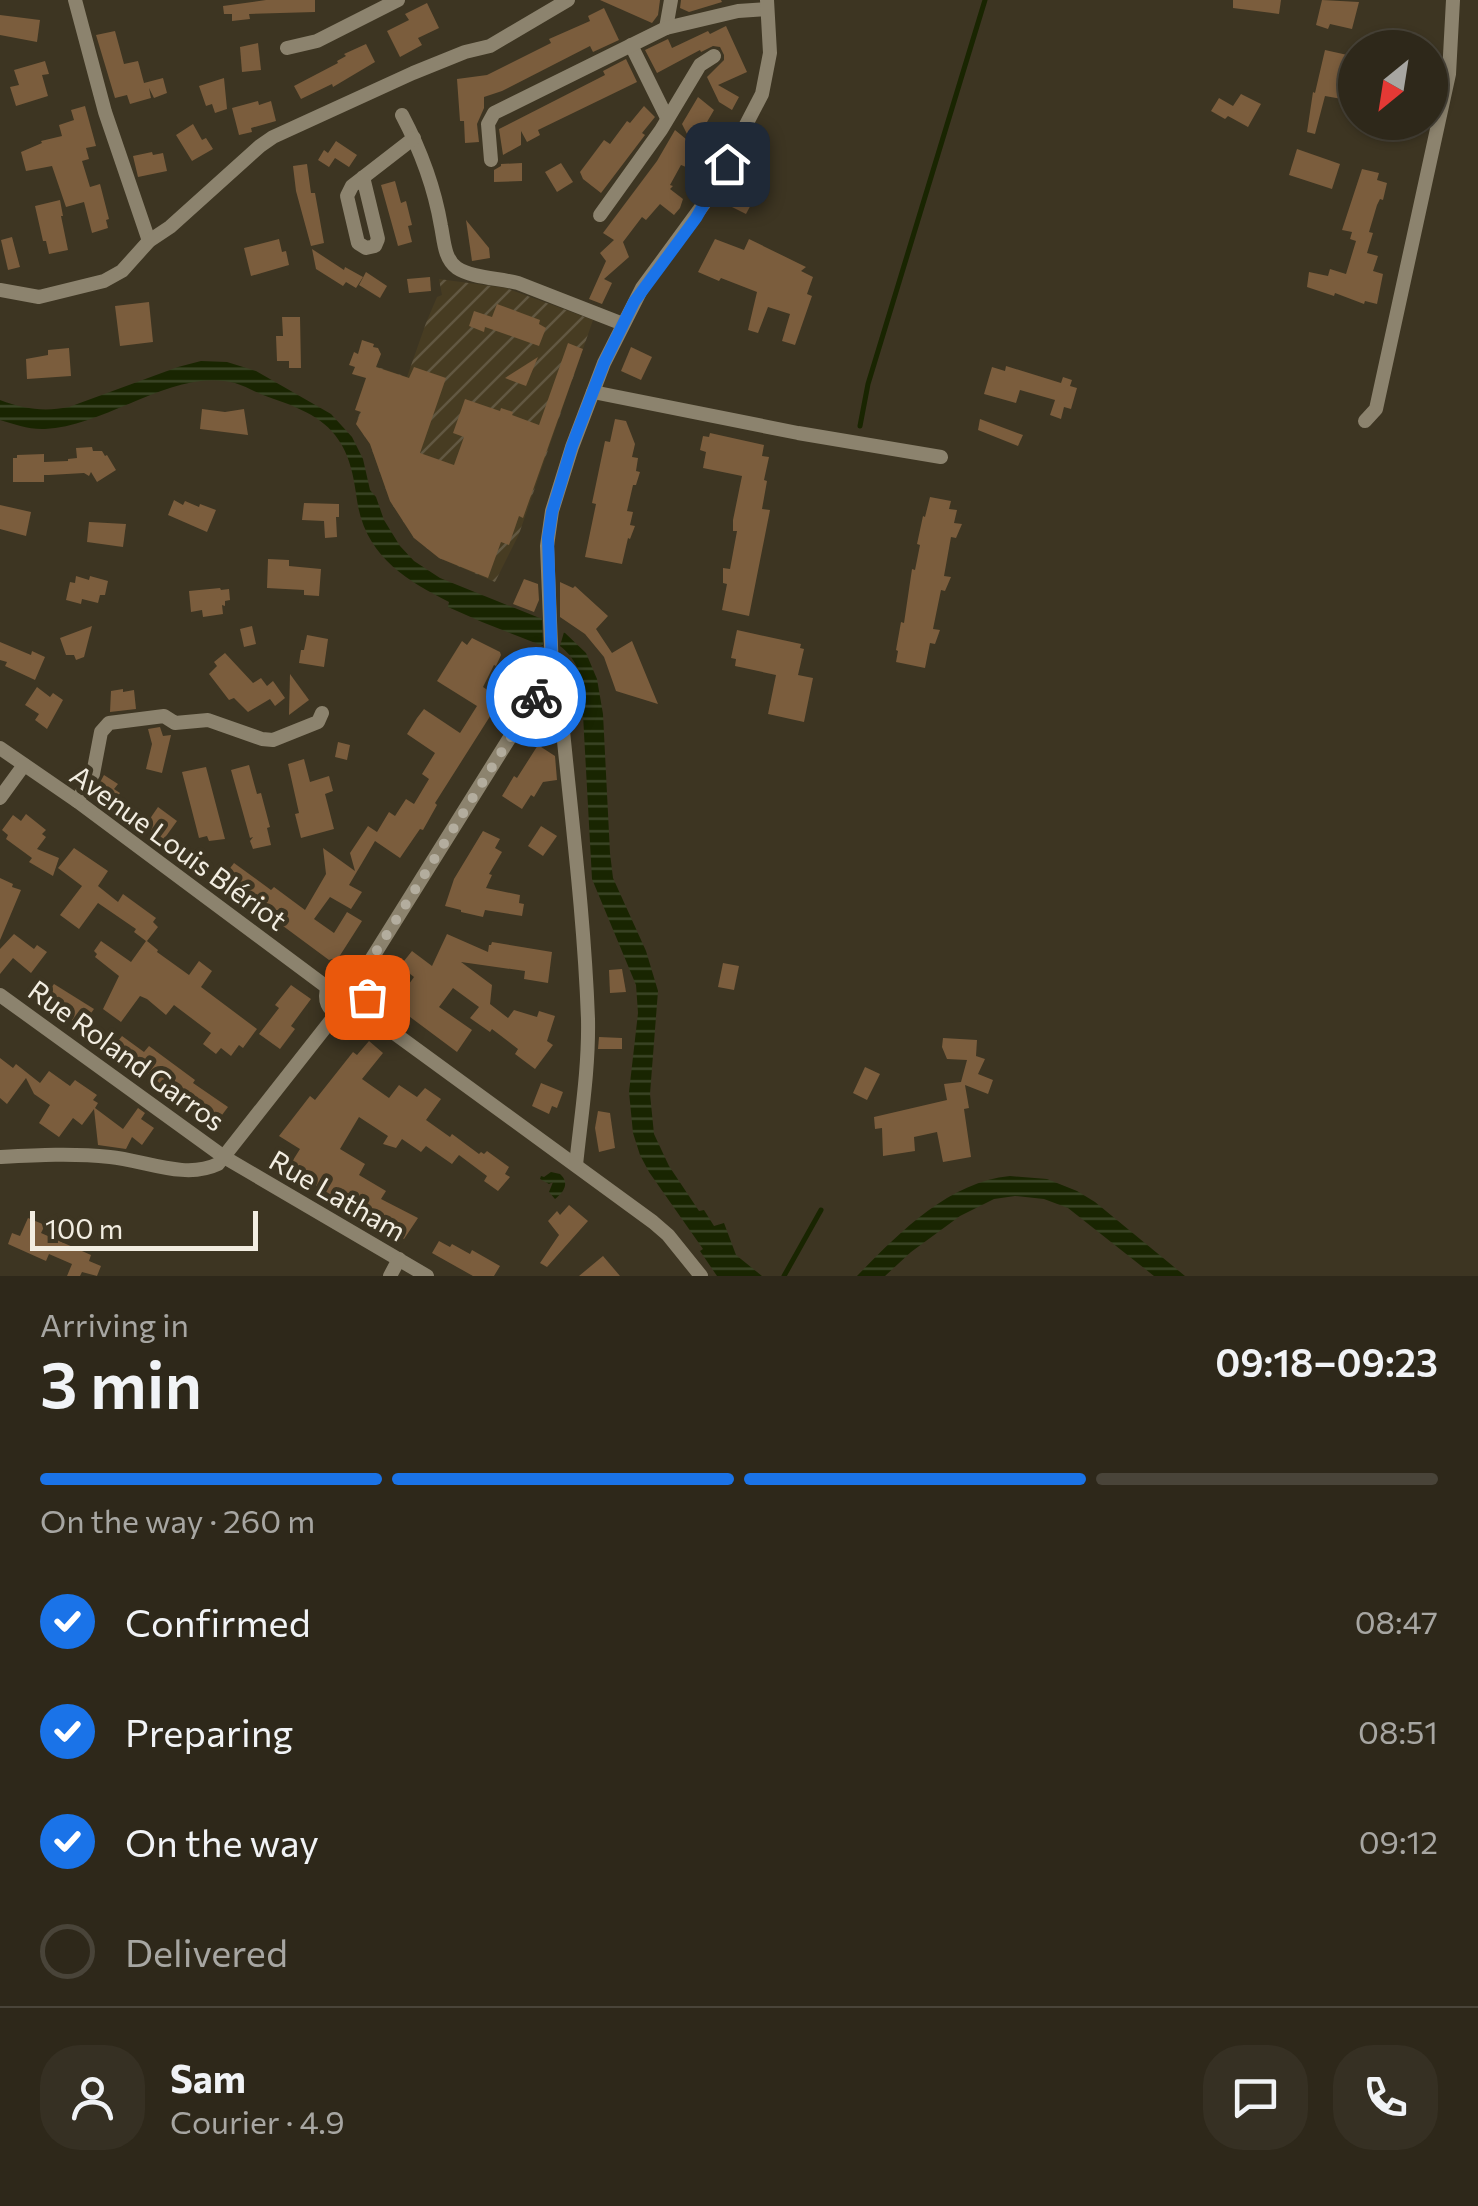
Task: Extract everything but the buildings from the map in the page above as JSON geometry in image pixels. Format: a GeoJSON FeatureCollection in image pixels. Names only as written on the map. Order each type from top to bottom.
{"type":"FeatureCollection","features":[{"type":"Feature","properties":{"kind":"street"},"geometry":{"type":"LineString","coordinates":[[74,0],[105,112],[149,241]]}},
{"type":"Feature","properties":{"kind":"street"},"geometry":{"type":"LineString","coordinates":[[287,48],[317,41],[398,0]]}},
{"type":"Feature","properties":{"kind":"street"},"geometry":{"type":"LineString","coordinates":[[466,52],[550,0]]}},
{"type":"Feature","properties":{"kind":"street"},"geometry":{"type":"LineString","coordinates":[[0,290],[40,296],[104,281],[122,270],[149,241],[273,138],[413,73],[490,46],[568,0]]}},
{"type":"Feature","properties":{"kind":"street"},"geometry":{"type":"LineString","coordinates":[[666,28],[671,0]]}},
{"type":"Feature","properties":{"kind":"street"},"geometry":{"type":"LineString","coordinates":[[1365,422],[1376,408],[1449,74],[1453,0]]}},
{"type":"Feature","properties":{"kind":"street"},"geometry":{"type":"LineString","coordinates":[[491,160],[488,124],[494,113],[666,28],[767,4],[770,53],[762,94],[708,198],[642,288],[623,324],[572,446],[552,512],[547,546],[552,670],[558,690],[580,897],[587,1007],[586,1075],[576,1165]]}},
{"type":"Feature","properties":{"kind":"street"},"geometry":{"type":"LineString","coordinates":[[631,45],[667,118]]}},
{"type":"Feature","properties":{"kind":"street"},"geometry":{"type":"LineString","coordinates":[[600,215],[700,65],[714,56]]}},
{"type":"Feature","properties":{"kind":"street"},"geometry":{"type":"LineString","coordinates":[[402,115],[432,182],[446,254],[452,265],[472,275],[518,284],[623,324]]}},
{"type":"Feature","properties":{"kind":"street"},"geometry":{"type":"LineString","coordinates":[[363,177],[414,138]]}},
{"type":"Feature","properties":{"kind":"street"},"geometry":{"type":"LineString","coordinates":[[593,392],[942,457]]}},
{"type":"Feature","properties":{"kind":"street"},"geometry":{"type":"LineString","coordinates":[[359,979],[552,670]]}},
{"type":"Feature","properties":{"kind":"street"},"geometry":{"type":"LineString","coordinates":[[76,801],[93,774],[101,732],[108,722],[164,716],[175,722],[208,720],[273,740],[311,726],[322,713]]}},
{"type":"Feature","properties":{"kind":"street","name":"Avenue Louis Blériot"},"geometry":{"type":"LineString","coordinates":[[0,748],[328,988]]}},
{"type":"Feature","properties":{"kind":"street"},"geometry":{"type":"LineString","coordinates":[[0,798],[24,766]]}},
{"type":"Feature","properties":{"kind":"street"},"geometry":{"type":"LineString","coordinates":[[368,1014],[366,991],[359,979],[346,976],[333,980],[327,1004],[336,1014],[347,1018],[368,1014],[668,1234],[701,1276]]}},
{"type":"Feature","properties":{"kind":"street","name":"Rue Roland Garros"},"geometry":{"type":"LineString","coordinates":[[0,995],[224,1157]]}},
{"type":"Feature","properties":{"kind":"street"},"geometry":{"type":"LineString","coordinates":[[0,1157],[112,1156],[183,1170],[208,1169],[224,1157],[336,1014]]}},
{"type":"Feature","properties":{"kind":"street","name":"Rue Latham"},"geometry":{"type":"LineString","coordinates":[[224,1157],[427,1276]]}},
{"type":"Feature","properties":{"kind":"street"},"geometry":{"type":"LineString","coordinates":[[390,1276],[399,1259]]}},
{"type":"Feature","properties":{"kind":"shaded area"},"geometry":{"type":"Polygon","coordinates":[[[439,279],[506,288],[593,320],[519,534],[495,582],[439,558],[414,538],[390,501],[370,444],[356,424],[375,366],[407,377],[437,297],[442,295],[439,279]]]}},
{"type":"Feature","properties":{"kind":"shaded area"},"geometry":{"type":"Polygon","coordinates":[[[201,361],[227,362],[256,371],[331,414],[352,437],[363,459],[370,490],[400,546],[440,578],[542,619],[543,646],[448,607],[449,602],[392,566],[380,554],[363,524],[341,443],[328,427],[292,406],[235,383],[212,380],[165,390],[69,426],[39,429],[0,420],[0,400],[34,409],[69,407],[201,361]]]}},
{"type":"Feature","properties":{"kind":"shaded area"},"geometry":{"type":"Polygon","coordinates":[[[564,632],[586,653],[597,679],[603,714],[613,878],[646,951],[658,991],[650,1094],[654,1134],[669,1166],[699,1211],[704,1210],[714,1226],[724,1223],[736,1255],[762,1276],[717,1276],[700,1251],[703,1249],[649,1172],[633,1133],[629,1092],[638,1013],[636,985],[592,879],[583,686],[578,668],[560,646],[564,632]]]}},
{"type":"Feature","properties":{"kind":"shaded area"},"geometry":{"type":"Polygon","coordinates":[[[551,1172],[560,1174],[565,1181],[555,1199],[549,1192],[553,1182],[540,1179],[551,1172]]]}},
{"type":"Feature","properties":{"kind":"shaded area"},"geometry":{"type":"Polygon","coordinates":[[[1010,1176],[1047,1179],[1077,1191],[1185,1276],[1154,1276],[1068,1208],[1044,1199],[1015,1196],[994,1199],[960,1216],[885,1276],[857,1276],[907,1227],[945,1199],[987,1180],[1010,1176]]]}},
{"type":"Feature","properties":{"kind":"waterway"},"geometry":{"type":"LineString","coordinates":[[860,426],[868,384],[985,0]]}},
{"type":"Feature","properties":{"kind":"waterway"},"geometry":{"type":"LineString","coordinates":[[784,1276],[821,1210]]}},
{"type":"Feature","properties":{"kind":"way so far"},"geometry":{"type":"LineString","coordinates":[[367,997],[359,979],[536,697]]}},
{"type":"Feature","properties":{"kind":"route"},"geometry":{"type":"LineString","coordinates":[[536,697],[552,670],[547,546],[552,512],[572,446],[604,363],[634,302],[696,218],[727,164]]}}]}
